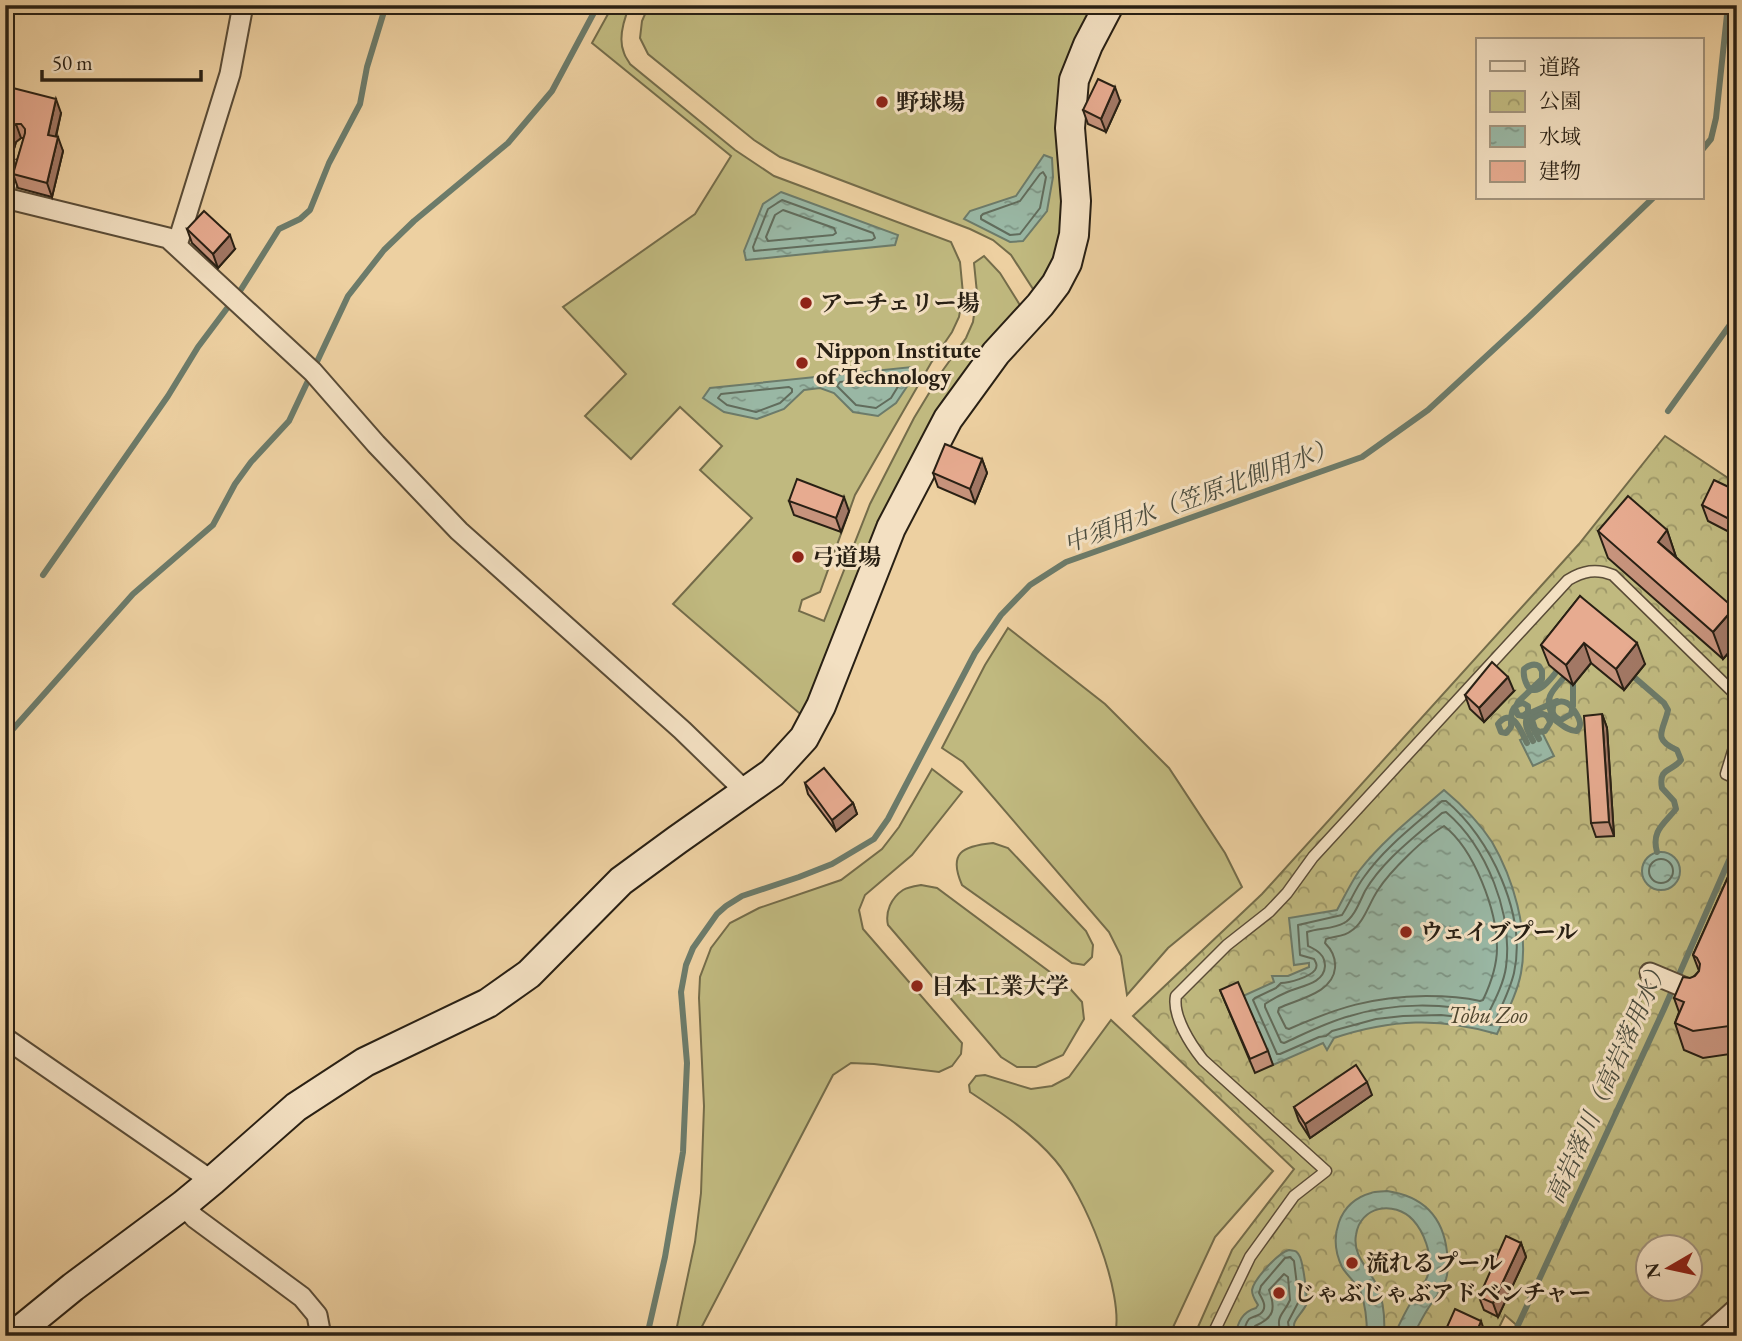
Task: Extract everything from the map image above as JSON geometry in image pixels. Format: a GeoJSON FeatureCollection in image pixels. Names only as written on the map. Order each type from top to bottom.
{"type":"FeatureCollection","features":[{"type":"Feature","properties":{"kind":"street"},"geometry":{"type":"LineString","coordinates":[[177,245],[230,74],[243,5]]}},
{"type":"Feature","properties":{"kind":"street"},"geometry":{"type":"LineString","coordinates":[[13,1336],[73,1287],[183,1205],[296,1107],[365,1062],[488,1003],[529,974],[621,881],[772,773],[804,738],[821,706],[891,528],[948,419],[996,353],[1040,305],[1056,284],[1067,263],[1074,235],[1076,201],[1070,128],[1074,80],[1088,45],[1109,5]]}},
{"type":"Feature","properties":{"kind":"street"},"geometry":{"type":"LineString","coordinates":[[6,199],[169,238],[313,372],[458,531],[682,730],[745,791]]}},
{"type":"Feature","properties":{"kind":"street"},"geometry":{"type":"LineString","coordinates":[[1650,973],[1698,993]]}},
{"type":"Feature","properties":{"kind":"street"},"geometry":{"type":"LineString","coordinates":[[5,1038],[212,1181]]}},
{"type":"Feature","properties":{"kind":"street"},"geometry":{"type":"LineString","coordinates":[[183,1205],[195,1218],[302,1297],[317,1315],[321,1336]]}},
{"type":"Feature","properties":{"kind":"street"},"geometry":{"type":"LineString","coordinates":[[1706,1336],[1737,1308]]}},
{"type":"Feature","properties":{"kind":"lane"},"geometry":{"type":"LineString","coordinates":[[6,199],[20,156]]}},
{"type":"Feature","properties":{"kind":"lane"},"geometry":{"type":"LineString","coordinates":[[1212,1336],[1250,1257],[1294,1196],[1326,1171],[1203,1060],[1191,1046],[1174,1006],[1176,996],[1227,945],[1269,912],[1287,893],[1313,857],[1568,580],[1583,572],[1604,571],[1612,575],[1737,696]]}},
{"type":"Feature","properties":{"kind":"lane"},"geometry":{"type":"LineString","coordinates":[[1737,738],[1726,774],[1737,779]]}},
{"type":"Feature","properties":{"kind":"green space"},"geometry":{"type":"Polygon","coordinates":[[[613,5],[630,5],[624,23],[622,47],[630,64],[735,150],[774,176],[951,242],[960,262],[963,294],[959,317],[855,495],[820,592],[802,600],[799,611],[824,621],[870,504],[914,418],[966,338],[973,322],[977,293],[974,263],[984,256],[1000,273],[1023,310],[987,345],[806,719],[673,604],[752,518],[700,470],[722,446],[680,407],[631,459],[585,416],[626,374],[563,307],[695,214],[731,156],[592,43],[613,5]]]}},
{"type":"Feature","properties":{"kind":"green space","name":"野球場"},"geometry":{"type":"Polygon","coordinates":[[[649,5],[1100,5],[1063,235],[1052,264],[1035,292],[1011,255],[993,240],[780,157],[754,140],[648,54],[640,38],[642,21],[649,5]]]}},
{"type":"Feature","properties":{"kind":"green space","name":"Tobu Zoo"},"geometry":{"type":"Polygon","coordinates":[[[1665,436],[1737,484],[1737,1336],[1529,1336],[1505,1315],[1495,1336],[1194,1336],[1232,1250],[1294,1169],[1133,1016],[1262,894],[1579,544],[1665,436]]]}},
{"type":"Feature","properties":{"kind":"green space"},"geometry":{"type":"Polygon","coordinates":[[[1008,628],[1105,704],[1169,768],[1225,853],[1242,887],[1168,948],[1127,995],[1121,956],[1109,932],[963,762],[942,748],[985,665],[1008,628]]]}},
{"type":"Feature","properties":{"kind":"green space"},"geometry":{"type":"Polygon","coordinates":[[[932,769],[962,792],[912,855],[865,895],[859,910],[863,929],[962,1043],[961,1054],[952,1066],[939,1072],[851,1063],[833,1075],[697,1336],[675,1336],[695,1242],[701,1193],[704,1106],[699,998],[700,977],[711,948],[730,923],[759,908],[841,880],[882,849],[899,827],[932,769]]]}},
{"type":"Feature","properties":{"kind":"green space"},"geometry":{"type":"Polygon","coordinates":[[[993,843],[1008,848],[1086,931],[1093,945],[1092,957],[1084,965],[1072,963],[962,885],[957,858],[973,846],[993,843]]]}},
{"type":"Feature","properties":{"kind":"green space"},"geometry":{"type":"Polygon","coordinates":[[[921,885],[937,888],[1066,984],[1082,1002],[1084,1019],[1063,1055],[1036,1067],[1017,1067],[1001,1057],[888,925],[888,910],[895,897],[905,889],[921,885]]]}},
{"type":"Feature","properties":{"kind":"green space"},"geometry":{"type":"Polygon","coordinates":[[[1111,1020],[1273,1171],[1215,1237],[1169,1336],[1115,1336],[1114,1295],[1108,1270],[1100,1244],[1078,1196],[1055,1160],[1036,1140],[970,1092],[969,1085],[976,1076],[985,1075],[1031,1089],[1052,1086],[1069,1077],[1111,1020]]]}},
{"type":"Feature","properties":{"kind":"water"},"geometry":{"type":"Polygon","coordinates":[[[1044,155],[1052,158],[1053,177],[1047,211],[1023,241],[1010,242],[964,219],[970,211],[1016,196],[1044,155]]]}},
{"type":"Feature","properties":{"kind":"water"},"geometry":{"type":"Polygon","coordinates":[[[781,192],[898,235],[895,245],[746,260],[744,251],[763,204],[781,192]]]}},
{"type":"Feature","properties":{"kind":"water"},"geometry":{"type":"Polygon","coordinates":[[[912,367],[914,376],[896,403],[878,416],[853,412],[834,393],[820,388],[804,390],[784,409],[757,419],[724,412],[703,398],[710,388],[912,367]]]}},
{"type":"Feature","properties":{"kind":"water"},"geometry":{"type":"Polygon","coordinates":[[[1541,730],[1554,756],[1533,766],[1520,740],[1541,730]]]}},
{"type":"Feature","properties":{"kind":"water","name":"ウェイブプール"},"geometry":{"type":"Polygon","coordinates":[[[1444,790],[1470,814],[1492,842],[1513,888],[1521,923],[1521,973],[1497,1034],[1456,1025],[1396,1024],[1334,1038],[1327,1050],[1323,1043],[1273,1065],[1243,996],[1274,982],[1272,976],[1288,976],[1309,967],[1309,963],[1294,965],[1289,918],[1337,910],[1368,860],[1444,790]]]}},
{"type":"Feature","properties":{"kind":"water"},"geometry":{"type":"Polygon","coordinates":[[[1661,852],[1675,857],[1680,871],[1675,885],[1661,890],[1647,885],[1642,871],[1647,857],[1661,852]]]}},
{"type":"Feature","properties":{"kind":"water","name":"流れるプール"},"geometry":{"type":"Polygon","coordinates":[[[1387,1191],[1411,1198],[1429,1210],[1445,1239],[1447,1276],[1413,1336],[1394,1336],[1429,1270],[1426,1244],[1413,1220],[1397,1210],[1379,1209],[1364,1218],[1356,1235],[1359,1257],[1380,1294],[1384,1312],[1384,1336],[1367,1336],[1361,1293],[1342,1267],[1338,1256],[1336,1233],[1344,1213],[1360,1198],[1373,1192],[1387,1191]]]}},
{"type":"Feature","properties":{"kind":"water","name":"じゃぶじゃぶアドベンチャー"},"geometry":{"type":"Polygon","coordinates":[[[1289,1250],[1296,1251],[1299,1255],[1306,1288],[1306,1305],[1294,1323],[1296,1336],[1235,1336],[1241,1318],[1258,1305],[1252,1290],[1257,1279],[1273,1261],[1289,1250]]]}},
{"type":"Feature","properties":{"kind":"building"},"geometry":{"type":"Polygon","coordinates":[[[1098,79],[1115,87],[1101,119],[1083,110],[1098,79]]]}},
{"type":"Feature","properties":{"kind":"building"},"geometry":{"type":"Polygon","coordinates":[[[5,86],[56,99],[48,135],[58,137],[47,183],[13,174],[25,129],[21,124],[11,128],[5,148],[5,86]]]}},
{"type":"Feature","properties":{"kind":"building"},"geometry":{"type":"Polygon","coordinates":[[[204,211],[230,235],[213,254],[187,229],[204,211]]]}},
{"type":"Feature","properties":{"kind":"building"},"geometry":{"type":"Polygon","coordinates":[[[945,444],[982,459],[970,489],[933,473],[945,444]]]}},
{"type":"Feature","properties":{"kind":"building"},"geometry":{"type":"Polygon","coordinates":[[[797,479],[844,497],[836,518],[789,501],[797,479]]]}},
{"type":"Feature","properties":{"kind":"building"},"geometry":{"type":"Polygon","coordinates":[[[1714,480],[1737,491],[1737,523],[1702,505],[1714,480]]]}},
{"type":"Feature","properties":{"kind":"building"},"geometry":{"type":"Polygon","coordinates":[[[1628,496],[1667,530],[1658,542],[1734,608],[1713,632],[1598,531],[1628,496]]]}},
{"type":"Feature","properties":{"kind":"building"},"geometry":{"type":"Polygon","coordinates":[[[1580,596],[1637,643],[1616,669],[1584,643],[1566,665],[1541,645],[1580,596]]]}},
{"type":"Feature","properties":{"kind":"building"},"geometry":{"type":"Polygon","coordinates":[[[1492,662],[1508,677],[1479,708],[1465,695],[1492,662]]]}},
{"type":"Feature","properties":{"kind":"building"},"geometry":{"type":"Polygon","coordinates":[[[1602,714],[1609,822],[1591,823],[1584,716],[1602,714]]]}},
{"type":"Feature","properties":{"kind":"building"},"geometry":{"type":"Polygon","coordinates":[[[824,768],[853,803],[832,820],[805,783],[824,768]]]}},
{"type":"Feature","properties":{"kind":"building"},"geometry":{"type":"Polygon","coordinates":[[[1737,857],[1737,1025],[1693,1031],[1675,1023],[1684,1002],[1674,998],[1683,977],[1690,978],[1699,971],[1700,964],[1693,955],[1737,857]]]}},
{"type":"Feature","properties":{"kind":"building"},"geometry":{"type":"Polygon","coordinates":[[[1238,982],[1268,1051],[1250,1059],[1220,990],[1238,982]]]}},
{"type":"Feature","properties":{"kind":"building"},"geometry":{"type":"Polygon","coordinates":[[[1356,1065],[1367,1082],[1305,1124],[1294,1107],[1356,1065]]]}},
{"type":"Feature","properties":{"kind":"building"},"geometry":{"type":"Polygon","coordinates":[[[1506,1236],[1521,1243],[1493,1303],[1479,1297],[1506,1236]]]}},
{"type":"Feature","properties":{"kind":"building"},"geometry":{"type":"Polygon","coordinates":[[[1455,1309],[1481,1321],[1475,1336],[1443,1336],[1455,1309]]]}},
{"type":"Feature","properties":{"kind":"waterway"},"geometry":{"type":"LineString","coordinates":[[43,575],[168,396],[198,347],[240,291],[279,229],[300,219],[310,210],[329,163],[360,104],[367,67],[386,5]]}},
{"type":"Feature","properties":{"kind":"waterway"},"geometry":{"type":"LineString","coordinates":[[5,738],[133,594],[213,525],[235,484],[251,462],[289,421],[348,296],[384,250],[414,221],[508,143],[552,91],[598,5]]}},
{"type":"Feature","properties":{"kind":"waterway","name":"中須用水（笠原北側用水）"},"geometry":{"type":"LineString","coordinates":[[1704,148],[1711,139],[1716,118],[1728,5]]}},
{"type":"Feature","properties":{"kind":"waterway","name":"中須用水（笠原北側用水）"},"geometry":{"type":"LineString","coordinates":[[647,1336],[665,1257],[683,1152],[687,1063],[681,992],[686,965],[693,948],[717,914],[742,896],[832,864],[874,839],[888,819],[975,653],[1001,615],[1030,585],[1066,562],[1362,457],[1428,410],[1651,200]]}},
{"type":"Feature","properties":{"kind":"waterway"},"geometry":{"type":"LineString","coordinates":[[1668,411],[1737,315]]}},
{"type":"Feature","properties":{"kind":"waterway"},"geometry":{"type":"LineString","coordinates":[[1527,743],[1512,719],[1508,718],[1503,719],[1498,724],[1501,732],[1506,733],[1511,727],[1511,719],[1511,715],[1512,712],[1516,706],[1519,704],[1523,703],[1528,706],[1528,712],[1523,716],[1518,715],[1515,708],[1518,702],[1542,679],[1542,671],[1535,665],[1524,669],[1527,685],[1531,689],[1535,690],[1545,685],[1560,667]]}},
{"type":"Feature","properties":{"kind":"waterway"},"geometry":{"type":"LineString","coordinates":[[1551,712],[1550,696],[1566,675]]}},
{"type":"Feature","properties":{"kind":"waterway"},"geometry":{"type":"LineString","coordinates":[[1634,677],[1664,703],[1668,710],[1662,738],[1677,750],[1681,760],[1662,776],[1662,788],[1674,801],[1676,809],[1657,833],[1657,852]]}},
{"type":"Feature","properties":{"kind":"waterway"},"geometry":{"type":"LineString","coordinates":[[1539,739],[1530,720],[1539,714],[1542,714],[1545,715],[1547,716],[1550,723],[1545,731],[1539,732],[1532,720],[1538,715],[1543,714],[1548,716],[1571,730],[1577,731],[1579,728],[1578,716],[1574,710],[1571,707],[1567,703],[1562,701],[1554,704],[1553,712],[1554,716],[1561,720],[1571,714],[1573,706],[1573,681]]}},
{"type":"Feature","properties":{"kind":"waterway"},"geometry":{"type":"LineString","coordinates":[[1533,741],[1526,725],[1528,714],[1557,701]]}},
{"type":"Feature","properties":{"kind":"waterway","name":"高岩落川（高岩落用水）"},"geometry":{"type":"LineString","coordinates":[[1513,1336],[1664,1009],[1737,842]]}},
{"type":"Feature","properties":{"kind":"place","name":"野球場"},"geometry":{"type":"Point","coordinates":[882,102]}},
{"type":"Feature","properties":{"kind":"place","name":"アーチェリー場"},"geometry":{"type":"Point","coordinates":[806,303]}},
{"type":"Feature","properties":{"kind":"place","name":"Nippon Institute of Technology"},"geometry":{"type":"Point","coordinates":[802,363]}},
{"type":"Feature","properties":{"kind":"place","name":"弓道場"},"geometry":{"type":"Point","coordinates":[798,557]}},
{"type":"Feature","properties":{"kind":"place","name":"ウェイブプール"},"geometry":{"type":"Point","coordinates":[1406,932]}},
{"type":"Feature","properties":{"kind":"place","name":"日本工業大学"},"geometry":{"type":"Point","coordinates":[917,986]}},
{"type":"Feature","properties":{"kind":"place","name":"流れるプール"},"geometry":{"type":"Point","coordinates":[1352,1263]}},
{"type":"Feature","properties":{"kind":"place","name":"じゃぶじゃぶアドベンチャー"},"geometry":{"type":"Point","coordinates":[1279,1293]}}]}
